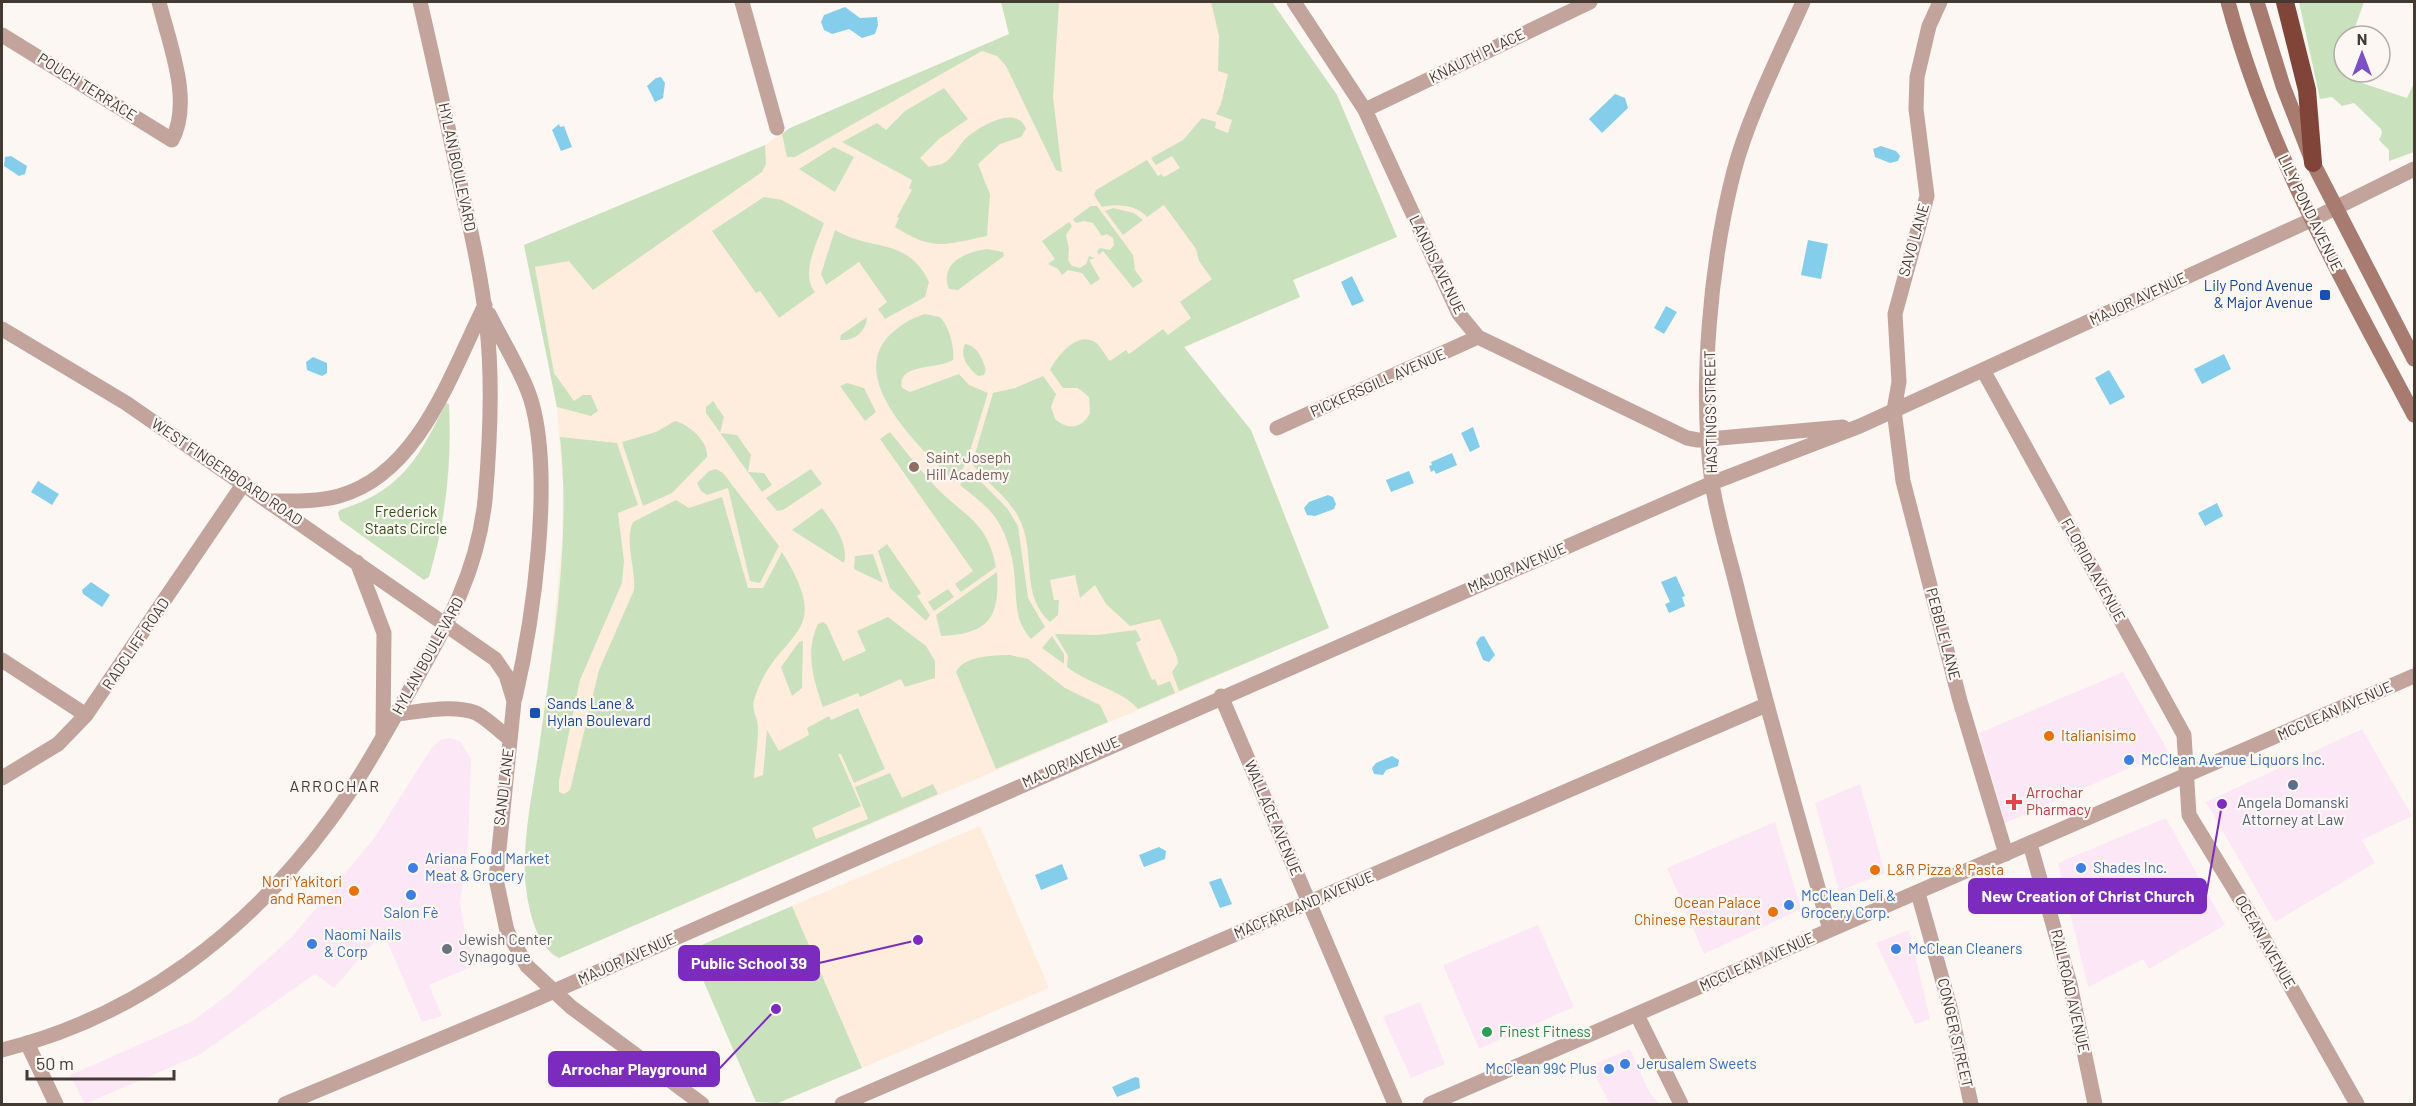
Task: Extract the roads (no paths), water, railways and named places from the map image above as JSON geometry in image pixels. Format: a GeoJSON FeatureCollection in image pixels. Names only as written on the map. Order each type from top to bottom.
{"type":"FeatureCollection","features":[{"type":"Feature","properties":{"kind":"highway"},"geometry":{"type":"LineString","coordinates":[[2285,2],[2307,90],[2313,163]]}},
{"type":"Feature","properties":{"kind":"main road","name":"LILY POND AVENUE"},"geometry":{"type":"LineString","coordinates":[[2228,2],[2244,57],[2267,121],[2311,220],[2415,415]]}},
{"type":"Feature","properties":{"kind":"main road","name":"LILY POND AVENUE"},"geometry":{"type":"LineString","coordinates":[[2257,2],[2283,86],[2313,163],[2415,359]]}},
{"type":"Feature","properties":{"kind":"street","name":"POUCH TERRACE"},"geometry":{"type":"LineString","coordinates":[[2,35],[172,140],[182,118],[182,101],[159,2]]}},
{"type":"Feature","properties":{"kind":"street","name":"HYLAN BOULEVARD"},"geometry":{"type":"LineString","coordinates":[[2,1050],[82,1024],[136,998],[216,944],[258,904],[310,846],[345,798],[396,714],[464,590],[473,563],[485,501],[489,377],[485,305],[420,2]]}},
{"type":"Feature","properties":{"kind":"street"},"geometry":{"type":"LineString","coordinates":[[742,2],[777,128]]}},
{"type":"Feature","properties":{"kind":"street","name":"LANDIS AVENUE"},"geometry":{"type":"LineString","coordinates":[[1294,2],[1365,110],[1459,314],[1478,337],[1672,432],[1687,438],[1709,439]]}},
{"type":"Feature","properties":{"kind":"street","name":"KNAUTH PLACE"},"geometry":{"type":"LineString","coordinates":[[1365,110],[1590,2]]}},
{"type":"Feature","properties":{"kind":"street","name":"HASTINGS STREET"},"geometry":{"type":"LineString","coordinates":[[1803,2],[1734,169],[1712,293],[1708,362],[1709,439],[1712,483],[1766,705],[1830,930]]}},
{"type":"Feature","properties":{"kind":"street","name":"SAVO LANE"},"geometry":{"type":"LineString","coordinates":[[1894,410],[1899,382],[1895,314],[1927,196],[1916,109],[1917,77],[1929,26],[1940,2]]}},
{"type":"Feature","properties":{"kind":"street","name":"MAJOR AVENUE"},"geometry":{"type":"LineString","coordinates":[[285,1104],[552,991],[1221,696],[1712,483],[1860,426],[2311,220],[2415,169]]}},
{"type":"Feature","properties":{"kind":"street"},"geometry":{"type":"LineString","coordinates":[[270,501],[324,500],[364,486],[385,473],[404,454],[424,427],[485,305]]}},
{"type":"Feature","properties":{"kind":"street"},"geometry":{"type":"LineString","coordinates":[[485,305],[531,400],[539,464],[538,535],[528,635],[514,701]]}},
{"type":"Feature","properties":{"kind":"street","name":"WEST FINGERBOARD ROAD"},"geometry":{"type":"LineString","coordinates":[[2,329],[118,398],[447,624]]}},
{"type":"Feature","properties":{"kind":"street","name":"PICKERSGILL AVENUE"},"geometry":{"type":"LineString","coordinates":[[1277,428],[1478,337]]}},
{"type":"Feature","properties":{"kind":"street","name":"FLORIDA AVENUE"},"geometry":{"type":"LineString","coordinates":[[1983,369],[2184,735],[2187,776]]}},
{"type":"Feature","properties":{"kind":"street","name":"PEBBLE LANE"},"geometry":{"type":"LineString","coordinates":[[1894,410],[1903,481],[1960,701],[2006,854]]}},
{"type":"Feature","properties":{"kind":"street","name":"MAJOR AVENUE"},"geometry":{"type":"LineString","coordinates":[[1709,439],[1860,426]]}},
{"type":"Feature","properties":{"kind":"street","name":"RADCLIFF ROAD"},"geometry":{"type":"LineString","coordinates":[[2,778],[58,744],[86,715],[244,483]]}},
{"type":"Feature","properties":{"kind":"street"},"geometry":{"type":"LineString","coordinates":[[357,562],[384,633],[383,736]]}},
{"type":"Feature","properties":{"kind":"street","name":"SAND LANE"},"geometry":{"type":"LineString","coordinates":[[447,624],[495,659],[510,683],[514,701],[496,853],[497,892],[503,918],[515,949],[526,966],[552,991],[702,1104]]}},
{"type":"Feature","properties":{"kind":"street"},"geometry":{"type":"LineString","coordinates":[[2,660],[86,715]]}},
{"type":"Feature","properties":{"kind":"street","name":"MCCLEAN AVENUE"},"geometry":{"type":"LineString","coordinates":[[1430,1104],[2415,676]]}},
{"type":"Feature","properties":{"kind":"street","name":"WALLACE AVENUE"},"geometry":{"type":"LineString","coordinates":[[1221,696],[1395,1104]]}},
{"type":"Feature","properties":{"kind":"street","name":"MACFARLAND AVENUE"},"geometry":{"type":"LineString","coordinates":[[842,1104],[1766,705]]}},
{"type":"Feature","properties":{"kind":"street"},"geometry":{"type":"LineString","coordinates":[[396,714],[446,710],[465,711],[484,718],[510,739]]}},
{"type":"Feature","properties":{"kind":"street","name":"OCEAN AVENUE"},"geometry":{"type":"LineString","coordinates":[[2187,776],[2189,815],[2253,920],[2357,1104]]}},
{"type":"Feature","properties":{"kind":"street","name":"RAILROAD AVENUE"},"geometry":{"type":"LineString","coordinates":[[2030,844],[2070,984],[2096,1104]]}},
{"type":"Feature","properties":{"kind":"street","name":"CONGER STREET"},"geometry":{"type":"LineString","coordinates":[[1918,892],[1950,1007],[1971,1104]]}},
{"type":"Feature","properties":{"kind":"street"},"geometry":{"type":"LineString","coordinates":[[1637,1015],[1681,1104]]}},
{"type":"Feature","properties":{"kind":"street"},"geometry":{"type":"LineString","coordinates":[[27,1043],[56,1104]]}},
{"type":"Feature","properties":{"kind":"water"},"geometry":{"type":"Polygon","coordinates":[[[845,7],[860,18],[877,17],[878,25],[875,34],[862,38],[849,29],[832,34],[824,30],[821,22],[824,15],[845,7]]]}},
{"type":"Feature","properties":{"kind":"water"},"geometry":{"type":"Polygon","coordinates":[[[661,77],[665,83],[663,98],[655,102],[647,86],[656,78],[661,77]]]}},
{"type":"Feature","properties":{"kind":"water"},"geometry":{"type":"Polygon","coordinates":[[[1615,94],[1625,98],[1628,108],[1602,133],[1589,119],[1615,94]]]}},
{"type":"Feature","properties":{"kind":"water"},"geometry":{"type":"Polygon","coordinates":[[[559,124],[560,127],[564,126],[572,147],[561,151],[552,130],[559,124]]]}},
{"type":"Feature","properties":{"kind":"water"},"geometry":{"type":"Polygon","coordinates":[[[1881,146],[1896,151],[1900,156],[1898,161],[1890,163],[1875,157],[1873,149],[1881,146]]]}},
{"type":"Feature","properties":{"kind":"water"},"geometry":{"type":"Polygon","coordinates":[[[11,156],[27,166],[25,174],[19,176],[4,166],[5,157],[11,156]]]}},
{"type":"Feature","properties":{"kind":"water"},"geometry":{"type":"Polygon","coordinates":[[[1808,240],[1828,244],[1821,279],[1801,275],[1808,240]]]}},
{"type":"Feature","properties":{"kind":"water"},"geometry":{"type":"Polygon","coordinates":[[[1352,276],[1364,301],[1352,306],[1341,282],[1352,276]]]}},
{"type":"Feature","properties":{"kind":"water"},"geometry":{"type":"Polygon","coordinates":[[[1666,306],[1677,312],[1664,334],[1654,328],[1666,306]]]}},
{"type":"Feature","properties":{"kind":"water"},"geometry":{"type":"Polygon","coordinates":[[[2224,354],[2231,369],[2202,384],[2194,369],[2224,354]]]}},
{"type":"Feature","properties":{"kind":"water"},"geometry":{"type":"Polygon","coordinates":[[[313,357],[327,363],[327,373],[322,376],[307,370],[306,362],[313,357]]]}},
{"type":"Feature","properties":{"kind":"water"},"geometry":{"type":"Polygon","coordinates":[[[2109,370],[2125,397],[2110,405],[2095,378],[2109,370]]]}},
{"type":"Feature","properties":{"kind":"water"},"geometry":{"type":"Polygon","coordinates":[[[1473,427],[1480,447],[1470,452],[1461,433],[1473,427]]]}},
{"type":"Feature","properties":{"kind":"water"},"geometry":{"type":"Polygon","coordinates":[[[1452,453],[1457,465],[1436,474],[1434,470],[1431,472],[1429,466],[1432,465],[1431,462],[1452,453]]]}},
{"type":"Feature","properties":{"kind":"water"},"geometry":{"type":"Polygon","coordinates":[[[1409,471],[1414,483],[1391,492],[1386,480],[1409,471]]]}},
{"type":"Feature","properties":{"kind":"water"},"geometry":{"type":"Polygon","coordinates":[[[38,481],[59,494],[52,505],[31,492],[38,481]]]}},
{"type":"Feature","properties":{"kind":"water"},"geometry":{"type":"Polygon","coordinates":[[[1328,495],[1333,497],[1336,504],[1334,509],[1315,516],[1307,515],[1304,508],[1309,502],[1328,495]]]}},
{"type":"Feature","properties":{"kind":"water"},"geometry":{"type":"Polygon","coordinates":[[[2217,503],[2223,516],[2205,526],[2198,513],[2217,503]]]}},
{"type":"Feature","properties":{"kind":"water"},"geometry":{"type":"Polygon","coordinates":[[[1676,576],[1685,596],[1682,597],[1685,606],[1669,613],[1665,604],[1670,602],[1661,582],[1676,576]]]}},
{"type":"Feature","properties":{"kind":"water"},"geometry":{"type":"Polygon","coordinates":[[[91,582],[110,595],[102,607],[83,594],[82,590],[91,582]]]}},
{"type":"Feature","properties":{"kind":"water"},"geometry":{"type":"Polygon","coordinates":[[[1484,636],[1495,655],[1489,662],[1483,660],[1476,643],[1480,637],[1484,636]]]}},
{"type":"Feature","properties":{"kind":"water"},"geometry":{"type":"Polygon","coordinates":[[[1392,756],[1399,760],[1398,766],[1386,770],[1383,775],[1374,774],[1372,768],[1376,763],[1392,756]]]}},
{"type":"Feature","properties":{"kind":"water"},"geometry":{"type":"Polygon","coordinates":[[[1159,847],[1166,851],[1165,859],[1144,867],[1139,855],[1159,847]]]}},
{"type":"Feature","properties":{"kind":"water"},"geometry":{"type":"Polygon","coordinates":[[[1062,864],[1068,879],[1041,890],[1035,875],[1062,864]]]}},
{"type":"Feature","properties":{"kind":"water"},"geometry":{"type":"Polygon","coordinates":[[[1221,878],[1232,904],[1220,908],[1209,882],[1221,878]]]}},
{"type":"Feature","properties":{"kind":"water"},"geometry":{"type":"Polygon","coordinates":[[[1135,1077],[1139,1078],[1140,1088],[1117,1097],[1112,1087],[1135,1077]]]}},
{"type":"Feature","properties":{"kind":"place","name":"Lily Pond Avenue & Major Avenue"},"geometry":{"type":"Point","coordinates":[2325,295]}},
{"type":"Feature","properties":{"kind":"place","name":"Saint Joseph Hill Academy"},"geometry":{"type":"Point","coordinates":[914,467]}},
{"type":"Feature","properties":{"kind":"place","name":"Sands Lane & Hylan Boulevard"},"geometry":{"type":"Point","coordinates":[535,713]}},
{"type":"Feature","properties":{"kind":"place","name":"Italianisimo"},"geometry":{"type":"Point","coordinates":[2049,736]}},
{"type":"Feature","properties":{"kind":"place","name":"McClean Avenue Liquors Inc."},"geometry":{"type":"Point","coordinates":[2129,760]}},
{"type":"Feature","properties":{"kind":"place","name":"Angela Domanski Attorney at Law"},"geometry":{"type":"Point","coordinates":[2293,785]}},
{"type":"Feature","properties":{"kind":"place","name":"Arrochar Pharmacy"},"geometry":{"type":"Point","coordinates":[2014,802]}},
{"type":"Feature","properties":{"kind":"place","name":"New Creation of Christ Church"},"geometry":{"type":"Point","coordinates":[2222,804]}},
{"type":"Feature","properties":{"kind":"place","name":"Ariana Food Market Meat & Grocery"},"geometry":{"type":"Point","coordinates":[413,868]}},
{"type":"Feature","properties":{"kind":"place","name":"Shades Inc."},"geometry":{"type":"Point","coordinates":[2081,868]}},
{"type":"Feature","properties":{"kind":"place","name":"L&R Pizza & Pasta"},"geometry":{"type":"Point","coordinates":[1875,870]}},
{"type":"Feature","properties":{"kind":"place","name":"Nori Yakitori and Ramen"},"geometry":{"type":"Point","coordinates":[354,891]}},
{"type":"Feature","properties":{"kind":"place","name":"Salon Fè"},"geometry":{"type":"Point","coordinates":[411,895]}},
{"type":"Feature","properties":{"kind":"place","name":"McClean Deli & Grocery Corp."},"geometry":{"type":"Point","coordinates":[1789,905]}},
{"type":"Feature","properties":{"kind":"place","name":"Ocean Palace Chinese Restaurant"},"geometry":{"type":"Point","coordinates":[1773,912]}},
{"type":"Feature","properties":{"kind":"place","name":"Public School 39"},"geometry":{"type":"Point","coordinates":[918,940]}},
{"type":"Feature","properties":{"kind":"place","name":"Naomi Nails & Corp"},"geometry":{"type":"Point","coordinates":[312,944]}},
{"type":"Feature","properties":{"kind":"place","name":"Jewish Center Synagogue"},"geometry":{"type":"Point","coordinates":[447,949]}},
{"type":"Feature","properties":{"kind":"place","name":"McClean Cleaners"},"geometry":{"type":"Point","coordinates":[1896,949]}},
{"type":"Feature","properties":{"kind":"place","name":"Arrochar Playground"},"geometry":{"type":"Point","coordinates":[776,1009]}},
{"type":"Feature","properties":{"kind":"place","name":"Finest Fitness"},"geometry":{"type":"Point","coordinates":[1487,1032]}},
{"type":"Feature","properties":{"kind":"place","name":"Jerusalem Sweets"},"geometry":{"type":"Point","coordinates":[1625,1064]}},
{"type":"Feature","properties":{"kind":"place","name":"McClean 99¢ Plus"},"geometry":{"type":"Point","coordinates":[1609,1069]}},
{"type":"Feature","properties":{"kind":"district","name":"ARROCHAR"},"geometry":{"type":"Point","coordinates":[335,786]}},
{"type":"Feature","properties":{"kind":"park label","name":"Frederick Staats Circle"},"geometry":{"type":"Point","coordinates":[406,520]}}]}
